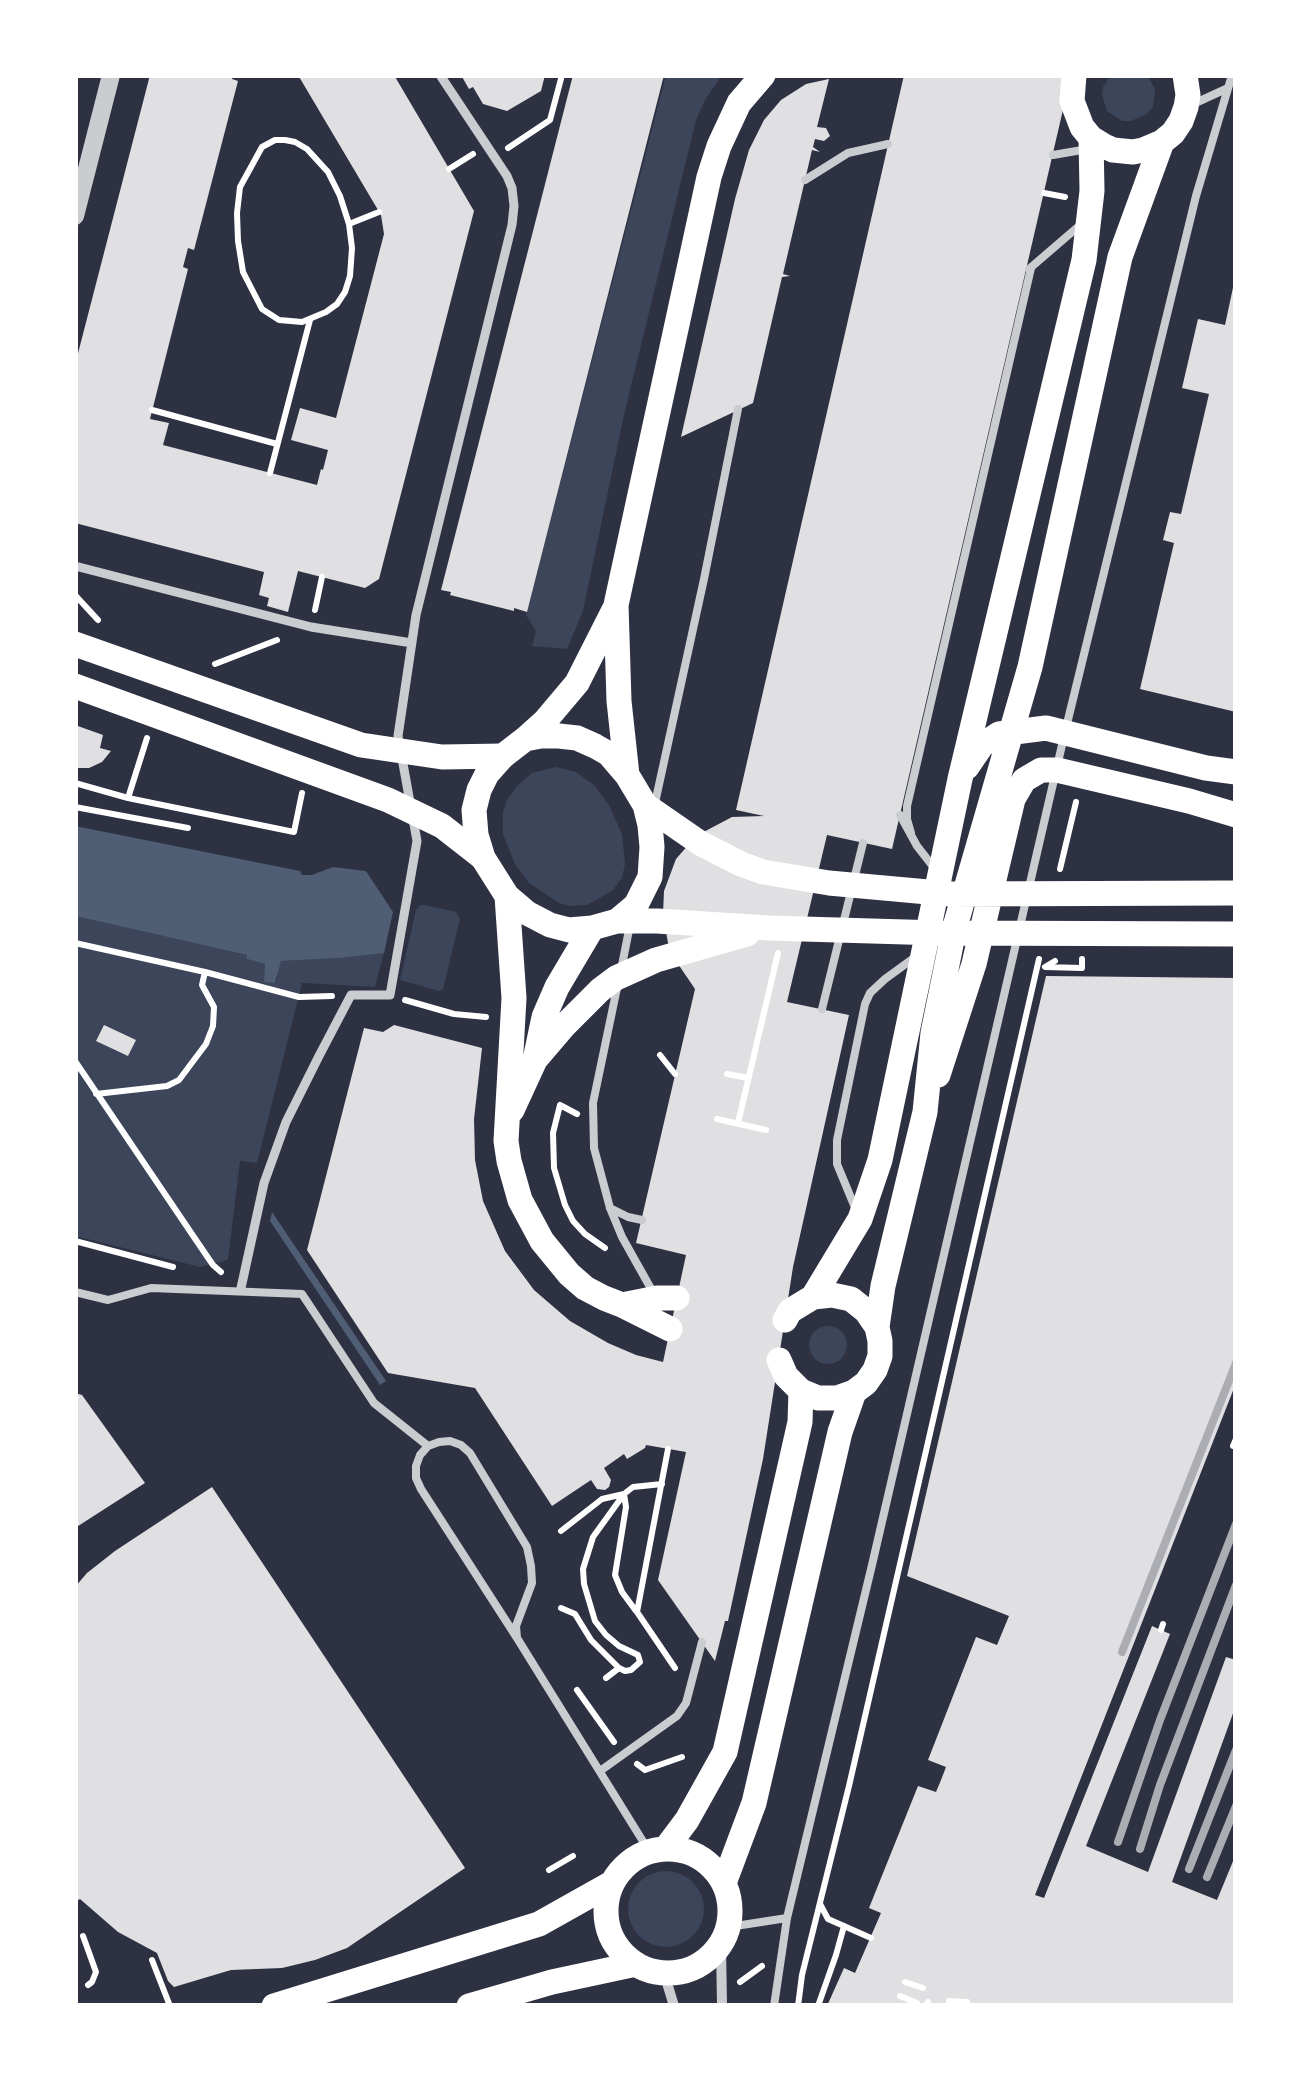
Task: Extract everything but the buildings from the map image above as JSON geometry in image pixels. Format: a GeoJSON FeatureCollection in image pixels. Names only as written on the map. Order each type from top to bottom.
{"type":"FeatureCollection","features":[{"type":"Feature","properties":{"kind":"main road"},"geometry":{"type":"LineString","coordinates":[[626,775],[616,606],[714,162],[739,103],[762,75]]}},
{"type":"Feature","properties":{"kind":"main road"},"geometry":{"type":"LineString","coordinates":[[1074,75],[1071,88],[1075,115],[1082,128],[1096,144],[1133,152],[1162,142],[1173,133],[1186,107],[1184,75]]}},
{"type":"Feature","properties":{"kind":"main road"},"geometry":{"type":"LineString","coordinates":[[925,1112],[933,1032],[954,930],[1030,667],[1120,257],[1162,142]]}},
{"type":"Feature","properties":{"kind":"main road"},"geometry":{"type":"LineString","coordinates":[[813,1297],[860,1220],[880,1160],[960,779],[1084,260],[1096,144]]}},
{"type":"Feature","properties":{"kind":"main road"},"geometry":{"type":"LineString","coordinates":[[616,606],[577,682],[562,702],[488,774],[474,810],[483,858],[507,896],[550,925],[568,930],[618,921],[773,940]]}},
{"type":"Feature","properties":{"kind":"main road"},"geometry":{"type":"LineString","coordinates":[[75,644],[361,744],[442,757],[503,756]]}},
{"type":"Feature","properties":{"kind":"main road"},"geometry":{"type":"LineString","coordinates":[[1030,667],[1031,711],[1056,730]]}},
{"type":"Feature","properties":{"kind":"main road"},"geometry":{"type":"LineString","coordinates":[[75,686],[388,800],[442,826],[483,858]]}},
{"type":"Feature","properties":{"kind":"main road"},"geometry":{"type":"LineString","coordinates":[[960,779],[982,745],[1010,731],[1056,730],[1236,772]]}},
{"type":"Feature","properties":{"kind":"main road"},"geometry":{"type":"LineString","coordinates":[[525,739],[577,738],[609,754],[645,805],[652,846],[650,878],[636,905],[618,921]]}},
{"type":"Feature","properties":{"kind":"main road"},"geometry":{"type":"LineString","coordinates":[[876,1327],[925,1112],[974,964],[1012,799],[1024,780],[1041,770],[1057,770],[1236,815]]}},
{"type":"Feature","properties":{"kind":"main road"},"geometry":{"type":"LineString","coordinates":[[645,805],[700,843],[741,864],[763,872],[829,883],[950,894],[1236,893]]}},
{"type":"Feature","properties":{"kind":"main road"},"geometry":{"type":"LineString","coordinates":[[507,896],[514,998],[506,1124],[508,1161],[520,1200],[542,1241],[568,1274],[585,1288],[670,1329]]}},
{"type":"Feature","properties":{"kind":"main road"},"geometry":{"type":"LineString","coordinates":[[506,1124],[535,1060],[544,1017],[592,928]]}},
{"type":"Feature","properties":{"kind":"main road"},"geometry":{"type":"LineString","coordinates":[[535,1060],[600,990],[616,978],[656,960],[773,940],[940,933],[1236,934]]}},
{"type":"Feature","properties":{"kind":"main road"},"geometry":{"type":"LineString","coordinates":[[779,1360],[786,1376],[801,1391],[818,1398],[837,1398],[866,1383],[880,1356],[876,1327],[866,1311],[850,1299],[832,1295],[813,1297],[787,1314]]}},
{"type":"Feature","properties":{"kind":"main road"},"geometry":{"type":"LineString","coordinates":[[622,1304],[667,1298]]}},
{"type":"Feature","properties":{"kind":"main road"},"geometry":{"type":"LineString","coordinates":[[657,1850],[683,1850],[699,1856],[713,1867],[724,1884],[731,1906],[725,1936],[708,1959],[682,1972],[650,1970],[620,1950],[606,1918],[607,1900],[612,1883],[626,1865],[657,1850],[687,1820],[726,1752],[800,1422],[801,1391]]}},
{"type":"Feature","properties":{"kind":"main road"},"geometry":{"type":"LineString","coordinates":[[724,1884],[754,1803],[840,1432],[854,1392]]}},
{"type":"Feature","properties":{"kind":"main road"},"geometry":{"type":"LineString","coordinates":[[274,2006],[539,1924],[612,1883]]}},
{"type":"Feature","properties":{"kind":"main road"},"geometry":{"type":"LineString","coordinates":[[469,2006],[552,1982],[636,1964]]}},
{"type":"Feature","properties":{"kind":"street"},"geometry":{"type":"LineString","coordinates":[[75,216],[111,75]]}},
{"type":"Feature","properties":{"kind":"street"},"geometry":{"type":"LineString","coordinates":[[241,1288],[264,1183],[286,1122],[319,1056],[352,994],[390,996],[418,840],[398,736],[416,615],[514,206],[512,188],[440,75]]}},
{"type":"Feature","properties":{"kind":"street"},"geometry":{"type":"LineString","coordinates":[[75,566],[311,627],[412,644]]}},
{"type":"Feature","properties":{"kind":"street"},"geometry":{"type":"LineString","coordinates":[[722,2006],[725,1936]]}},
{"type":"Feature","properties":{"kind":"street"},"geometry":{"type":"LineString","coordinates":[[664,1973],[674,2006]]}},
{"type":"Feature","properties":{"kind":"lane"},"geometry":{"type":"LineString","coordinates":[[774,2006],[787,1918],[1057,770],[1056,730],[1196,196],[1232,75]]}},
{"type":"Feature","properties":{"kind":"lane"},"geometry":{"type":"LineString","coordinates":[[1186,107],[1228,88]]}},
{"type":"Feature","properties":{"kind":"lane"},"geometry":{"type":"LineString","coordinates":[[805,180],[848,153],[888,144]]}},
{"type":"Feature","properties":{"kind":"lane"},"geometry":{"type":"LineString","coordinates":[[1054,155],[1096,144]]}},
{"type":"Feature","properties":{"kind":"lane"},"geometry":{"type":"LineString","coordinates":[[911,833],[907,806],[1029,270],[1090,216]]}},
{"type":"Feature","properties":{"kind":"lane"},"geometry":{"type":"LineString","coordinates":[[667,1298],[622,1237],[610,1208],[594,1148],[593,1103],[738,409]]}},
{"type":"Feature","properties":{"kind":"lane"},"geometry":{"type":"LineString","coordinates":[[900,815],[940,877]]}},
{"type":"Feature","properties":{"kind":"lane"},"geometry":{"type":"LineString","coordinates":[[822,1009],[863,843]]}},
{"type":"Feature","properties":{"kind":"lane"},"geometry":{"type":"LineString","coordinates":[[860,1220],[837,1164],[837,1140],[865,1004],[870,992],[885,978],[926,950]]}},
{"type":"Feature","properties":{"kind":"lane"},"geometry":{"type":"LineString","coordinates":[[610,1208],[642,1220]]}},
{"type":"Feature","properties":{"kind":"lane"},"geometry":{"type":"LineString","coordinates":[[75,1292],[108,1300],[151,1288],[302,1294],[374,1403],[428,1446]]}},
{"type":"Feature","properties":{"kind":"lane"},"geometry":{"type":"LineString","coordinates":[[517,1638],[516,1626],[532,1583],[527,1547],[470,1454],[450,1441],[428,1446],[416,1466],[421,1489],[600,1772],[657,1850]]}},
{"type":"Feature","properties":{"kind":"lane"},"geometry":{"type":"LineString","coordinates":[[600,1772],[677,1716],[686,1703],[702,1642]]}},
{"type":"Feature","properties":{"kind":"lane"},"geometry":{"type":"LineString","coordinates":[[725,1936],[787,1918]]}},
{"type":"Feature","properties":{"kind":"path"},"geometry":{"type":"LineString","coordinates":[[494,158],[550,120],[562,75]]}},
{"type":"Feature","properties":{"kind":"path"},"geometry":{"type":"LineString","coordinates":[[285,140],[307,149],[328,172],[349,224],[351,262],[345,292],[337,304],[310,320],[290,322],[262,308],[244,272],[237,227],[240,188],[262,147],[285,140]]}},
{"type":"Feature","properties":{"kind":"path"},"geometry":{"type":"LineString","coordinates":[[1044,193],[1065,198]]}},
{"type":"Feature","properties":{"kind":"path"},"geometry":{"type":"LineString","coordinates":[[349,224],[380,212]]}},
{"type":"Feature","properties":{"kind":"path"},"geometry":{"type":"LineString","coordinates":[[270,473],[310,320]]}},
{"type":"Feature","properties":{"kind":"path"},"geometry":{"type":"LineString","coordinates":[[152,410],[277,444]]}},
{"type":"Feature","properties":{"kind":"path"},"geometry":{"type":"LineString","coordinates":[[200,670],[311,627],[322,577]]}},
{"type":"Feature","properties":{"kind":"path"},"geometry":{"type":"LineString","coordinates":[[128,798],[151,722]]}},
{"type":"Feature","properties":{"kind":"path"},"geometry":{"type":"LineString","coordinates":[[75,783],[128,798],[294,832],[303,787]]}},
{"type":"Feature","properties":{"kind":"path"},"geometry":{"type":"LineString","coordinates":[[1058,875],[1076,802]]}},
{"type":"Feature","properties":{"kind":"path"},"geometry":{"type":"LineString","coordinates":[[75,807],[188,828]]}},
{"type":"Feature","properties":{"kind":"path"},"geometry":{"type":"LineString","coordinates":[[738,1124],[773,940]]}},
{"type":"Feature","properties":{"kind":"path"},"geometry":{"type":"LineString","coordinates":[[75,943],[206,972],[298,998]]}},
{"type":"Feature","properties":{"kind":"path"},"geometry":{"type":"LineString","coordinates":[[798,2006],[802,1975],[1041,950]]}},
{"type":"Feature","properties":{"kind":"path"},"geometry":{"type":"LineString","coordinates":[[96,1094],[167,1086],[179,1080],[206,1044],[213,1026],[214,1007],[202,984],[206,972]]}},
{"type":"Feature","properties":{"kind":"path"},"geometry":{"type":"LineString","coordinates":[[390,996],[454,1014],[486,1018]]}},
{"type":"Feature","properties":{"kind":"path"},"geometry":{"type":"LineString","coordinates":[[660,1055],[675,1074]]}},
{"type":"Feature","properties":{"kind":"path"},"geometry":{"type":"LineString","coordinates":[[75,1061],[213,1265],[241,1288]]}},
{"type":"Feature","properties":{"kind":"path"},"geometry":{"type":"LineString","coordinates":[[727,1074],[748,1078]]}},
{"type":"Feature","properties":{"kind":"path"},"geometry":{"type":"LineString","coordinates":[[717,1119],[766,1130]]}},
{"type":"Feature","properties":{"kind":"path"},"geometry":{"type":"LineString","coordinates":[[75,1241],[189,1272]]}},
{"type":"Feature","properties":{"kind":"path"},"geometry":{"type":"LineString","coordinates":[[637,1612],[668,1449]]}},
{"type":"Feature","properties":{"kind":"path"},"geometry":{"type":"LineString","coordinates":[[561,1608],[575,1614],[618,1668],[630,1670],[640,1662],[640,1658],[606,1636],[596,1621],[583,1569],[593,1536],[624,1494],[633,1487],[662,1484]]}},
{"type":"Feature","properties":{"kind":"path"},"geometry":{"type":"LineString","coordinates":[[561,1531],[602,1499],[624,1494]]}},
{"type":"Feature","properties":{"kind":"path"},"geometry":{"type":"LineString","coordinates":[[624,1494],[626,1507],[615,1574],[622,1592],[676,1669]]}},
{"type":"Feature","properties":{"kind":"path"},"geometry":{"type":"LineString","coordinates":[[606,1678],[618,1668]]}},
{"type":"Feature","properties":{"kind":"path"},"geometry":{"type":"LineString","coordinates":[[548,1870],[573,1856]]}},
{"type":"Feature","properties":{"kind":"path"},"geometry":{"type":"LineString","coordinates":[[828,1919],[871,1938]]}},
{"type":"Feature","properties":{"kind":"path"},"geometry":{"type":"LineString","coordinates":[[818,2006],[844,1926]]}},
{"type":"Feature","properties":{"kind":"path"},"geometry":{"type":"LineString","coordinates":[[83,1936],[96,1972],[88,1985]]}},
{"type":"Feature","properties":{"kind":"path"},"geometry":{"type":"LineString","coordinates":[[152,1960],[170,2006]]}},
{"type":"Feature","properties":{"kind":"path"},"geometry":{"type":"LineString","coordinates":[[905,1982],[923,1988]]}},
{"type":"Feature","properties":{"kind":"path"},"geometry":{"type":"LineString","coordinates":[[900,1996],[918,2003]]}},
{"type":"Feature","properties":{"kind":"path"},"geometry":{"type":"LineString","coordinates":[[952,2004],[965,2004]]}},
{"type":"Feature","properties":{"kind":"shaded area"},"geometry":{"type":"Polygon","coordinates":[[[666,75],[722,75],[696,120],[624,415],[583,611],[567,649],[532,646],[536,631],[526,615],[666,75]]]}},
{"type":"Feature","properties":{"kind":"shaded area"},"geometry":{"type":"Polygon","coordinates":[[[1111,75],[1147,75],[1155,89],[1153,107],[1147,114],[1122,121],[1107,111],[1102,95],[1111,75]]]}},
{"type":"Feature","properties":{"kind":"shaded area"},"geometry":{"type":"Polygon","coordinates":[[[556,767],[576,772],[595,786],[622,834],[622,878],[612,891],[587,905],[559,903],[529,883],[515,864],[503,834],[503,812],[516,787],[532,773],[556,767]]]}},
{"type":"Feature","properties":{"kind":"shaded area"},"geometry":{"type":"Polygon","coordinates":[[[75,826],[300,871],[302,875],[333,867],[366,871],[393,912],[384,953],[281,961],[275,983],[264,982],[265,964],[247,959],[247,955],[75,916],[75,826]]]}},
{"type":"Feature","properties":{"kind":"shaded area"},"geometry":{"type":"Polygon","coordinates":[[[425,905],[456,912],[460,919],[443,989],[439,991],[400,980],[416,910],[425,905]]]}},
{"type":"Feature","properties":{"kind":"shaded area"},"geometry":{"type":"Polygon","coordinates":[[[75,916],[247,955],[247,959],[266,964],[276,983],[280,961],[384,953],[375,987],[302,983],[257,1163],[240,1161],[228,1259],[224,1261],[200,1267],[75,1236],[75,916]]]}},
{"type":"Feature","properties":{"kind":"shaded area"},"geometry":{"type":"Polygon","coordinates":[[[272,1212],[386,1381],[380,1385],[270,1221],[272,1212]]]}},
{"type":"Feature","properties":{"kind":"shaded area"},"geometry":{"type":"Polygon","coordinates":[[[828,1326],[842,1331],[847,1345],[842,1359],[828,1364],[814,1359],[809,1345],[814,1331],[828,1326]]]}},
{"type":"Feature","properties":{"kind":"shaded area"},"geometry":{"type":"Polygon","coordinates":[[[666,1871],[693,1882],[704,1909],[693,1936],[666,1947],[639,1936],[628,1909],[639,1882],[666,1871]]]}},
{"type":"Feature","properties":{"kind":"railway"},"geometry":{"type":"LineString","coordinates":[[1122,1652],[1236,1363]]}},
{"type":"Feature","properties":{"kind":"railway"},"geometry":{"type":"LineString","coordinates":[[1118,1842],[1160,1720],[1236,1524]]}},
{"type":"Feature","properties":{"kind":"railway"},"geometry":{"type":"LineString","coordinates":[[1140,1849],[1160,1785],[1236,1585]]}},
{"type":"Feature","properties":{"kind":"railway"},"geometry":{"type":"LineString","coordinates":[[1189,1869],[1236,1750]]}},
{"type":"Feature","properties":{"kind":"railway"},"geometry":{"type":"LineString","coordinates":[[1207,1877],[1236,1806]]}}]}
